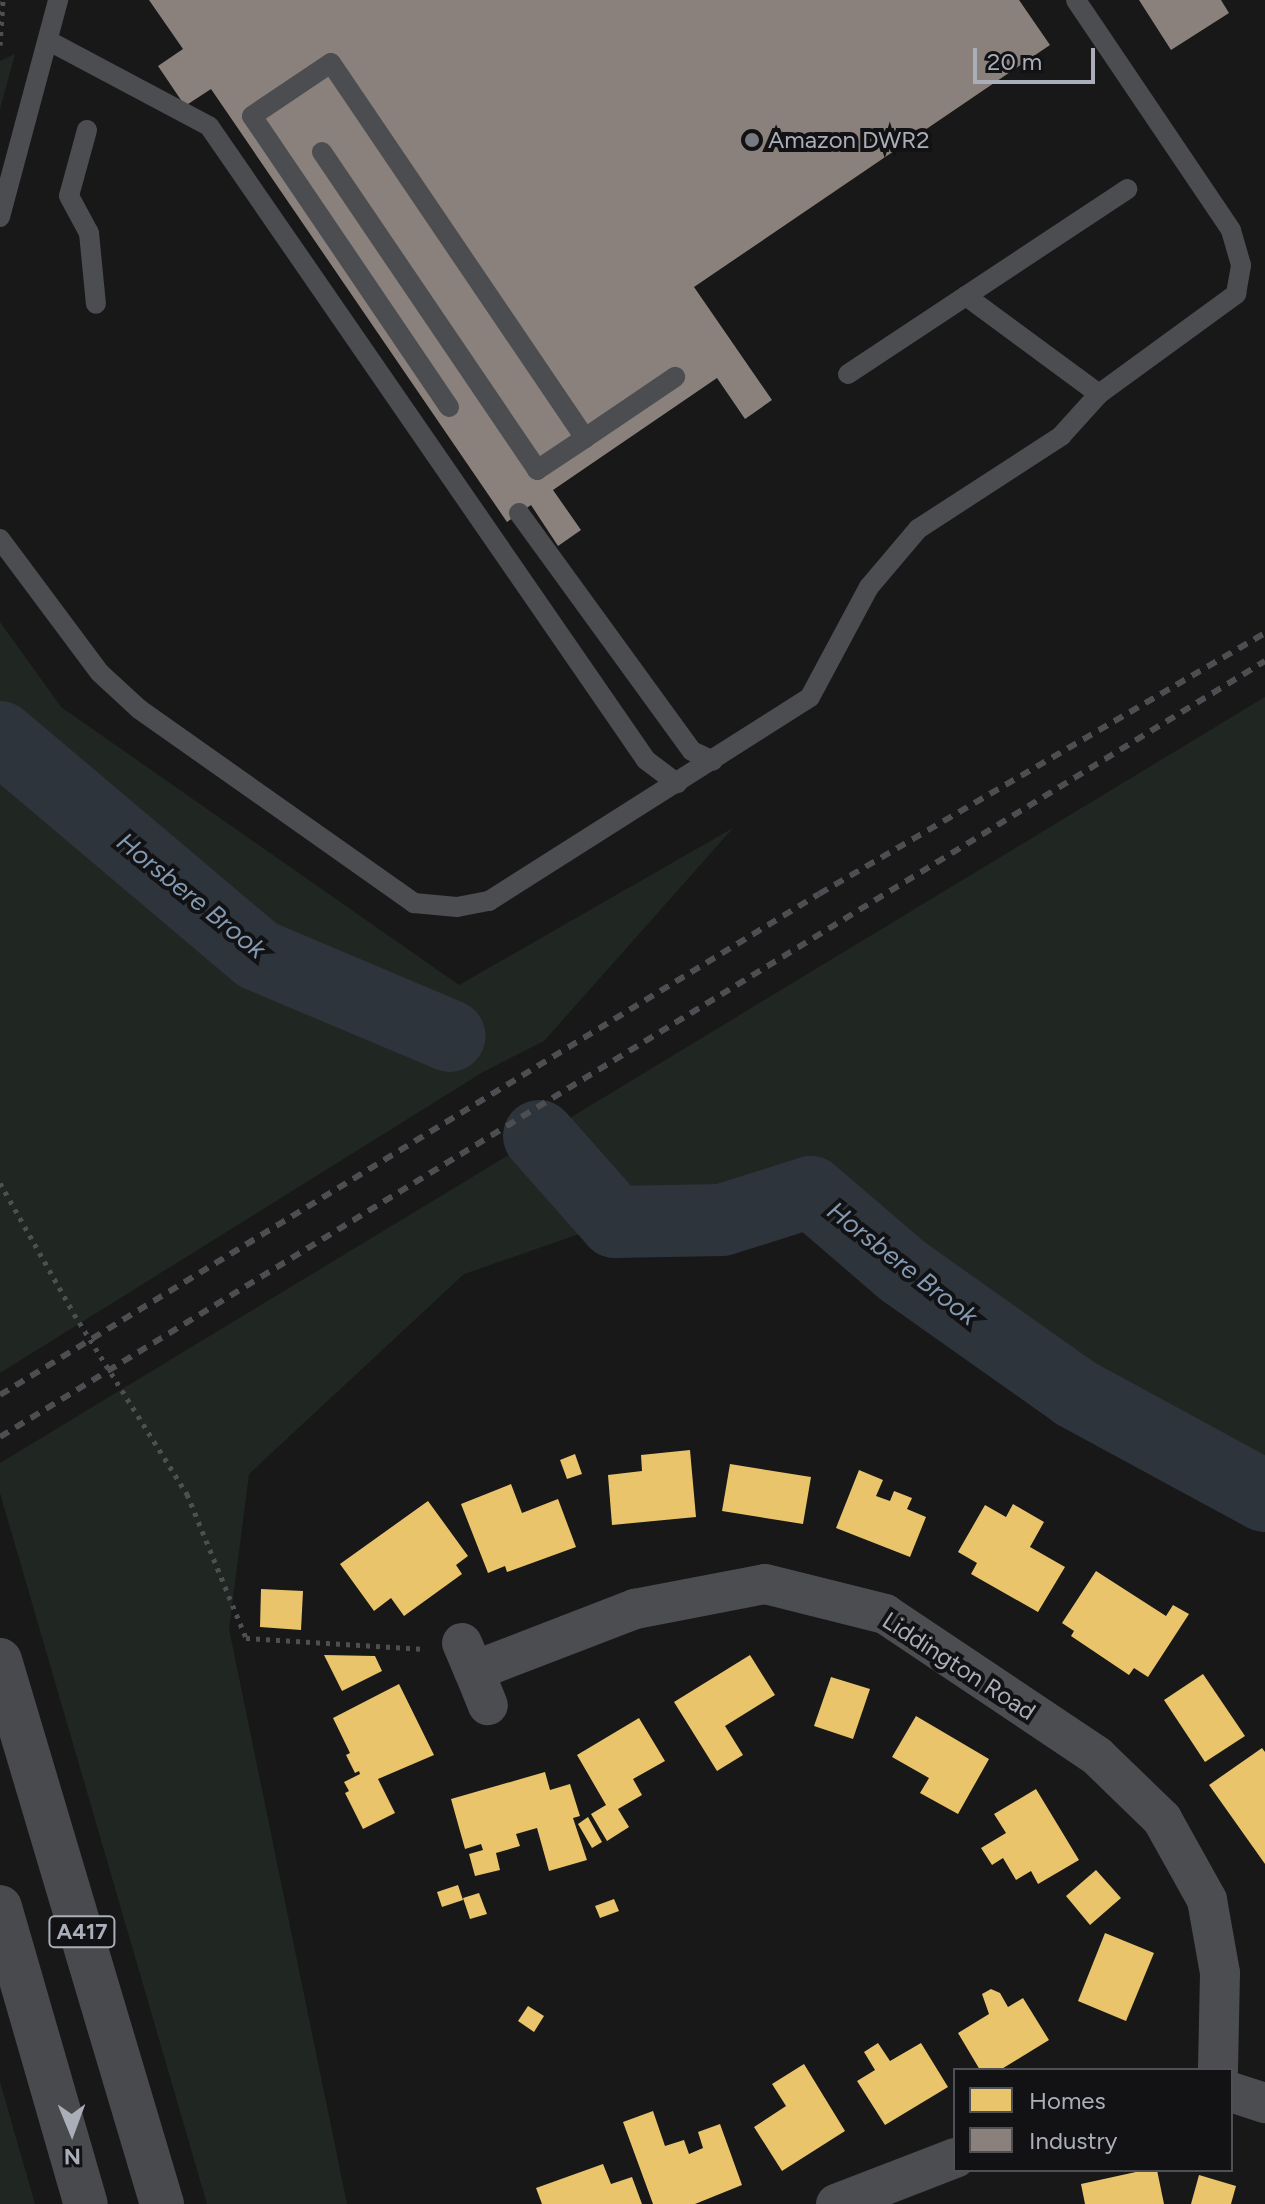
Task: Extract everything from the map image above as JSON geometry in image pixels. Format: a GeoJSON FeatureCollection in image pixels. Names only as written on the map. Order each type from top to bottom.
{"type":"FeatureCollection","features":[{"type":"Feature","properties":{"kind":"highway","name":"A417"},"geometry":{"type":"LineString","coordinates":[[0,1660],[162,2204]]}},
{"type":"Feature","properties":{"kind":"highway","name":"A417"},"geometry":{"type":"LineString","coordinates":[[0,1907],[86,2204]]}},
{"type":"Feature","properties":{"kind":"street","name":"Liddington Road"},"geometry":{"type":"LineString","coordinates":[[475,1673],[635,1609],[765,1584],[885,1614],[1097,1756],[1162,1819],[1207,1900],[1220,1973],[1218,2068]]}},
{"type":"Feature","properties":{"kind":"street"},"geometry":{"type":"LineString","coordinates":[[1233,2093],[1265,2103]]}},
{"type":"Feature","properties":{"kind":"street"},"geometry":{"type":"LineString","coordinates":[[836,2204],[953,2159]]}},
{"type":"Feature","properties":{"kind":"lane"},"geometry":{"type":"LineString","coordinates":[[0,217],[58,0]]}},
{"type":"Feature","properties":{"kind":"lane"},"geometry":{"type":"LineString","coordinates":[[0,539],[100,673],[139,709],[414,903],[457,907],[489,901],[810,697],[869,587],[918,529],[1061,436],[1099,394],[1236,294],[1241,265],[1231,230],[1076,0]]}},
{"type":"Feature","properties":{"kind":"lane"},"geometry":{"type":"LineString","coordinates":[[49,41],[209,126],[646,760],[677,783]]}},
{"type":"Feature","properties":{"kind":"lane"},"geometry":{"type":"LineString","coordinates":[[449,407],[252,116],[331,63],[585,438]]}},
{"type":"Feature","properties":{"kind":"lane"},"geometry":{"type":"LineString","coordinates":[[87,130],[69,196],[89,233],[96,304]]}},
{"type":"Feature","properties":{"kind":"lane"},"geometry":{"type":"LineString","coordinates":[[322,152],[537,470],[675,377]]}},
{"type":"Feature","properties":{"kind":"lane"},"geometry":{"type":"LineString","coordinates":[[848,374],[1127,189]]}},
{"type":"Feature","properties":{"kind":"lane"},"geometry":{"type":"LineString","coordinates":[[966,296],[1099,394]]}},
{"type":"Feature","properties":{"kind":"lane"},"geometry":{"type":"LineString","coordinates":[[519,513],[692,751],[713,761]]}},
{"type":"Feature","properties":{"kind":"path"},"geometry":{"type":"LineString","coordinates":[[0,45],[3,0]]}},
{"type":"Feature","properties":{"kind":"path"},"geometry":{"type":"LineString","coordinates":[[0,1183],[52,1278],[187,1494],[246,1638],[414,1651],[475,1673]]}},
{"type":"Feature","properties":{"kind":"shaded area"},"geometry":{"type":"Polygon","coordinates":[[[15,54],[0,109],[0,61],[15,54]]]}},
{"type":"Feature","properties":{"kind":"shaded area"},"geometry":{"type":"Polygon","coordinates":[[[0,622],[61,707],[459,985],[733,828],[544,1041],[483,1072],[0,1373],[0,622]]]}},
{"type":"Feature","properties":{"kind":"shaded area"},"geometry":{"type":"Polygon","coordinates":[[[1265,697],[1265,1496],[1075,1393],[903,1271],[811,1192],[722,1220],[614,1222],[464,1274],[249,1474],[229,1629],[347,2204],[207,2204],[0,1493],[0,1463],[1265,697]]]}},
{"type":"Feature","properties":{"kind":"shaded area"},"geometry":{"type":"Polygon","coordinates":[[[0,2082],[35,2204],[0,2204],[0,2082]]]}},
{"type":"Feature","properties":{"kind":"building: Homes"},"geometry":{"type":"Polygon","coordinates":[[[690,1450],[696,1517],[612,1525],[608,1475],[642,1471],[641,1455],[690,1450]]]}},
{"type":"Feature","properties":{"kind":"building: Homes"},"geometry":{"type":"Polygon","coordinates":[[[575,1454],[582,1474],[567,1479],[560,1460],[575,1454]]]}},
{"type":"Feature","properties":{"kind":"building: Homes"},"geometry":{"type":"Polygon","coordinates":[[[730,1464],[811,1477],[803,1524],[722,1511],[730,1464]]]}},
{"type":"Feature","properties":{"kind":"building: Homes"},"geometry":{"type":"Polygon","coordinates":[[[859,1470],[883,1480],[876,1496],[890,1501],[894,1491],[912,1498],[907,1509],[926,1517],[910,1557],[836,1528],[859,1470]]]}},
{"type":"Feature","properties":{"kind":"building: Homes"},"geometry":{"type":"Polygon","coordinates":[[[511,1484],[522,1513],[558,1499],[576,1547],[507,1572],[505,1566],[488,1573],[461,1504],[511,1484]]]}},
{"type":"Feature","properties":{"kind":"building: Homes"},"geometry":{"type":"Polygon","coordinates":[[[428,1501],[468,1556],[456,1565],[462,1574],[404,1616],[391,1598],[374,1611],[340,1564],[428,1501]]]}},
{"type":"Feature","properties":{"kind":"building: Homes"},"geometry":{"type":"Polygon","coordinates":[[[1013,1504],[1044,1522],[1030,1547],[1065,1567],[1038,1612],[971,1574],[977,1563],[958,1552],[985,1505],[1006,1517],[1013,1504]]]}},
{"type":"Feature","properties":{"kind":"building: Homes"},"geometry":{"type":"Polygon","coordinates":[[[1096,1571],[1166,1616],[1173,1605],[1189,1614],[1148,1677],[1134,1668],[1129,1675],[1071,1636],[1074,1631],[1062,1623],[1096,1571]]]}},
{"type":"Feature","properties":{"kind":"building: Homes"},"geometry":{"type":"Polygon","coordinates":[[[261,1589],[303,1591],[301,1630],[260,1627],[261,1589]]]}},
{"type":"Feature","properties":{"kind":"building: Homes"},"geometry":{"type":"Polygon","coordinates":[[[324,1655],[375,1656],[382,1671],[342,1691],[324,1655]]]}},
{"type":"Feature","properties":{"kind":"building: Homes"},"geometry":{"type":"Polygon","coordinates":[[[750,1655],[775,1695],[725,1726],[743,1755],[717,1771],[674,1702],[750,1655]]]}},
{"type":"Feature","properties":{"kind":"building: Homes"},"geometry":{"type":"Polygon","coordinates":[[[1203,1674],[1245,1736],[1205,1762],[1164,1700],[1203,1674]]]}},
{"type":"Feature","properties":{"kind":"building: Homes"},"geometry":{"type":"Polygon","coordinates":[[[831,1677],[870,1689],[853,1739],[814,1726],[831,1677]]]}},
{"type":"Feature","properties":{"kind":"building: Homes"},"geometry":{"type":"Polygon","coordinates":[[[399,1684],[434,1755],[378,1779],[395,1813],[363,1829],[345,1793],[349,1791],[344,1782],[360,1774],[359,1771],[355,1773],[346,1755],[350,1753],[333,1718],[399,1684]]]}},
{"type":"Feature","properties":{"kind":"building: Homes"},"geometry":{"type":"Polygon","coordinates":[[[916,1716],[989,1759],[958,1814],[920,1793],[929,1778],[892,1757],[916,1716]]]}},
{"type":"Feature","properties":{"kind":"building: Homes"},"geometry":{"type":"Polygon","coordinates":[[[639,1718],[665,1761],[633,1779],[642,1795],[618,1809],[629,1827],[607,1841],[591,1814],[606,1805],[577,1755],[639,1718]]]}},
{"type":"Feature","properties":{"kind":"building: Homes"},"geometry":{"type":"Polygon","coordinates":[[[1262,1748],[1265,1752],[1265,1864],[1209,1785],[1262,1748]]]}},
{"type":"Feature","properties":{"kind":"building: Homes"},"geometry":{"type":"Polygon","coordinates":[[[545,1772],[550,1790],[570,1784],[580,1816],[573,1818],[587,1860],[549,1871],[537,1828],[516,1834],[520,1846],[496,1853],[500,1870],[475,1876],[469,1854],[483,1850],[481,1844],[465,1849],[451,1799],[545,1772]]]}},
{"type":"Feature","properties":{"kind":"building: Homes"},"geometry":{"type":"Polygon","coordinates":[[[1036,1789],[1079,1860],[1038,1884],[1031,1871],[1016,1880],[1003,1858],[992,1865],[981,1848],[1006,1833],[994,1814],[1036,1789]]]}},
{"type":"Feature","properties":{"kind":"building: Homes"},"geometry":{"type":"Polygon","coordinates":[[[588,1817],[602,1842],[592,1848],[578,1824],[588,1817]]]}},
{"type":"Feature","properties":{"kind":"building: Homes"},"geometry":{"type":"Polygon","coordinates":[[[1096,1870],[1121,1898],[1090,1925],[1066,1896],[1096,1870]]]}},
{"type":"Feature","properties":{"kind":"building: Homes"},"geometry":{"type":"Polygon","coordinates":[[[458,1885],[463,1900],[442,1907],[437,1892],[458,1885]]]}},
{"type":"Feature","properties":{"kind":"building: Homes"},"geometry":{"type":"Polygon","coordinates":[[[479,1893],[487,1914],[470,1919],[463,1898],[479,1893]]]}},
{"type":"Feature","properties":{"kind":"building: Homes"},"geometry":{"type":"Polygon","coordinates":[[[614,1899],[619,1911],[600,1918],[595,1906],[614,1899]]]}},
{"type":"Feature","properties":{"kind":"building: Homes"},"geometry":{"type":"Polygon","coordinates":[[[1105,1933],[1154,1953],[1126,2021],[1078,2001],[1105,1933]]]}},
{"type":"Feature","properties":{"kind":"building: Homes"},"geometry":{"type":"Polygon","coordinates":[[[991,1989],[1000,1993],[1008,2007],[1023,1998],[1049,2040],[1003,2068],[979,2068],[958,2033],[989,2014],[982,1994],[991,1989]]]}},
{"type":"Feature","properties":{"kind":"building: Homes"},"geometry":{"type":"Polygon","coordinates":[[[528,2006],[544,2016],[534,2032],[518,2021],[528,2006]]]}},
{"type":"Feature","properties":{"kind":"building: Homes"},"geometry":{"type":"Polygon","coordinates":[[[878,2043],[890,2061],[921,2043],[948,2087],[885,2125],[857,2081],[875,2070],[864,2052],[878,2043]]]}},
{"type":"Feature","properties":{"kind":"building: Homes"},"geometry":{"type":"Polygon","coordinates":[[[804,2064],[845,2131],[782,2171],[754,2127],[786,2106],[772,2084],[804,2064]]]}},
{"type":"Feature","properties":{"kind":"building: Homes"},"geometry":{"type":"Polygon","coordinates":[[[653,2111],[665,2146],[684,2140],[689,2154],[703,2148],[698,2132],[720,2124],[742,2185],[695,2204],[653,2204],[623,2122],[653,2111]]]}},
{"type":"Feature","properties":{"kind":"building: Homes"},"geometry":{"type":"Polygon","coordinates":[[[603,2164],[611,2184],[632,2177],[642,2204],[542,2204],[536,2188],[603,2164]]]}},
{"type":"Feature","properties":{"kind":"building: Homes"},"geometry":{"type":"Polygon","coordinates":[[[1136,2172],[1157,2172],[1164,2204],[1085,2204],[1081,2184],[1136,2172]]]}},
{"type":"Feature","properties":{"kind":"building: Homes"},"geometry":{"type":"Polygon","coordinates":[[[1199,2175],[1236,2186],[1231,2204],[1191,2204],[1199,2175]]]}},
{"type":"Feature","properties":{"kind":"building: Industry"},"geometry":{"type":"Polygon","coordinates":[[[149,0],[1019,0],[1050,45],[694,287],[772,400],[745,419],[717,378],[553,490],[581,530],[558,546],[531,505],[507,522],[211,89],[185,106],[158,66],[183,49],[149,0]]]}},
{"type":"Feature","properties":{"kind":"building: Industry"},"geometry":{"type":"Polygon","coordinates":[[[1139,0],[1221,0],[1229,13],[1171,50],[1139,0]]]}},
{"type":"Feature","properties":{"kind":"waterway","name":"Horsbere Brook"},"geometry":{"type":"LineString","coordinates":[[0,737],[258,955],[450,1036]]}},
{"type":"Feature","properties":{"kind":"waterway","name":"Horsbere Brook"},"geometry":{"type":"LineString","coordinates":[[539,1136],[615,1222],[722,1220],[811,1192],[903,1271],[1075,1393],[1265,1496]]}},
{"type":"Feature","properties":{"kind":"railway"},"geometry":{"type":"LineString","coordinates":[[0,1395],[819,894],[1265,633]]}},
{"type":"Feature","properties":{"kind":"railway"},"geometry":{"type":"LineString","coordinates":[[0,1437],[1265,661]]}},
{"type":"Feature","properties":{"kind":"place","name":"Amazon DWR2"},"geometry":{"type":"Point","coordinates":[752,140]}}]}
